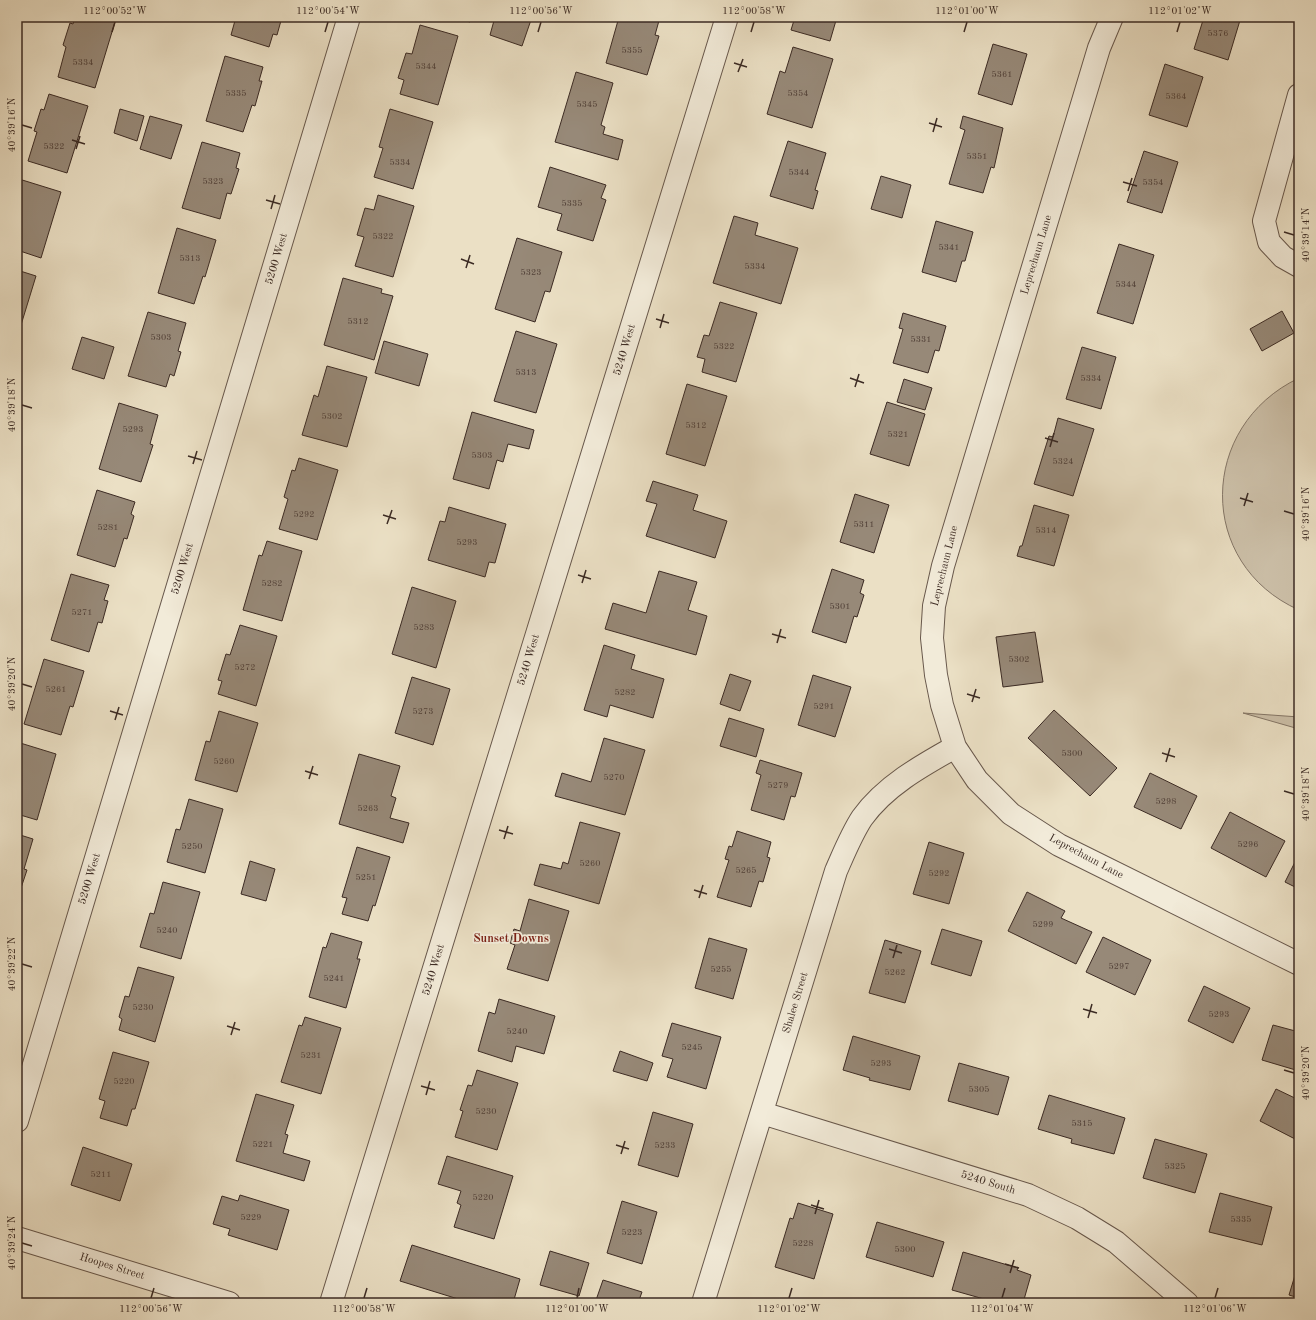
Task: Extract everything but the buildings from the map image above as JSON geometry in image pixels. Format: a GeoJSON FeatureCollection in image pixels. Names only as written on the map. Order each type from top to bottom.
{"type":"FeatureCollection","features":[{"type":"Feature","properties":{"kind":"street","name":"5200 West"},"geometry":{"type":"LineString","coordinates":[[17,1121],[349,17]]}},
{"type":"Feature","properties":{"kind":"street","name":"5240 West"},"geometry":{"type":"LineString","coordinates":[[331,1303],[727,17]]}},
{"type":"Feature","properties":{"kind":"street","name":"Leprechaun Lane"},"geometry":{"type":"LineString","coordinates":[[1112,17],[1099,48],[943,566],[934,606],[932,638],[936,675],[942,705],[955,747],[978,780],[1011,814],[1059,845],[1299,964]]}},
{"type":"Feature","properties":{"kind":"street"},"geometry":{"type":"LineString","coordinates":[[1299,95],[1264,221],[1269,242],[1283,257],[1299,266]]}},
{"type":"Feature","properties":{"kind":"street","name":"Shalee Street"},"geometry":{"type":"LineString","coordinates":[[703,1303],[834,879],[848,841],[863,817],[887,791],[917,768],[955,747]]}},
{"type":"Feature","properties":{"kind":"street","name":"5240 South"},"geometry":{"type":"LineString","coordinates":[[762,1113],[1028,1195],[1078,1218],[1116,1242],[1187,1303]]}},
{"type":"Feature","properties":{"kind":"street","name":"Hoopes Street"},"geometry":{"type":"LineString","coordinates":[[17,1238],[229,1303]]}},
{"type":"Feature","properties":{"kind":"shaded area"},"geometry":{"type":"Polygon","coordinates":[[[1299,378],[1299,610],[1265,589],[1241,561],[1227,529],[1222,495],[1227,460],[1242,428],[1266,400],[1299,378]]]}},
{"type":"Feature","properties":{"kind":"shaded area"},"geometry":{"type":"Polygon","coordinates":[[[1243,713],[1299,717],[1299,729],[1243,713]]]}},
{"type":"Feature","properties":{"kind":"district","name":"Sunset Downs"},"geometry":{"type":"Point","coordinates":[511,939]}}]}
